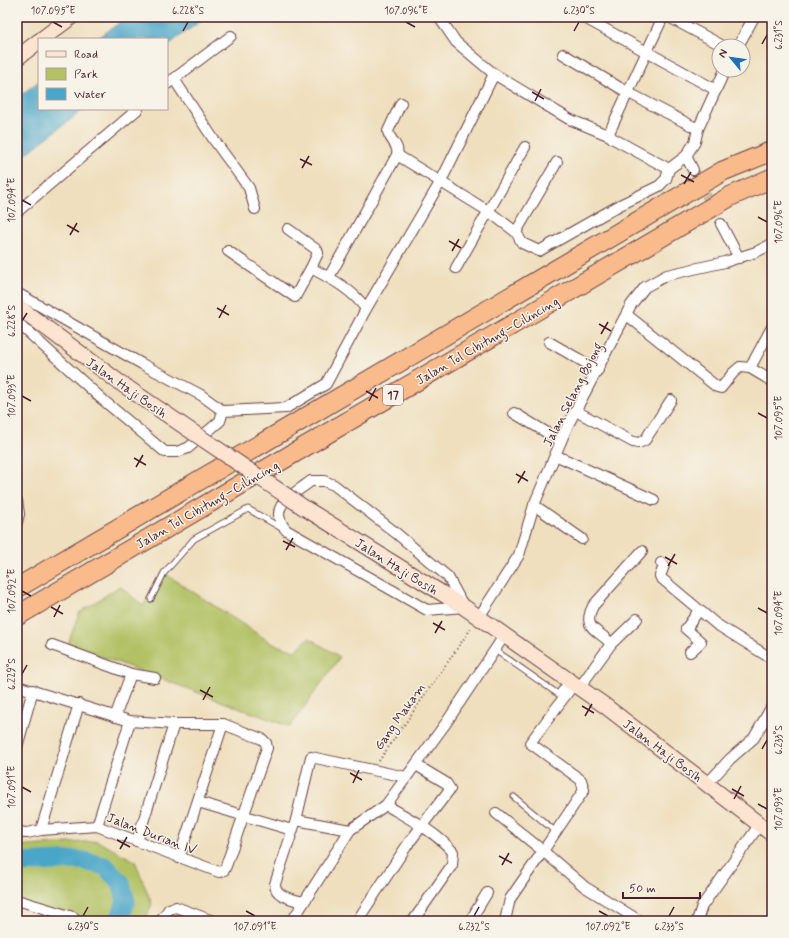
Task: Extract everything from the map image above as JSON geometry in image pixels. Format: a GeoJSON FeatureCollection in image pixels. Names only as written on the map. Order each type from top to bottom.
{"type":"FeatureCollection","features":[{"type":"Feature","properties":{"kind":"highway","name":"Jalan Tol Cibitung–Cilincing"},"geometry":{"type":"LineString","coordinates":[[17,588],[723,171],[772,151]]}},
{"type":"Feature","properties":{"kind":"highway","name":"Jalan Tol Cibitung–Cilincing"},"geometry":{"type":"LineString","coordinates":[[17,616],[724,200],[772,178]]}},
{"type":"Feature","properties":{"kind":"main road"},"geometry":{"type":"LineString","coordinates":[[43,38],[71,17]]}},
{"type":"Feature","properties":{"kind":"main road"},"geometry":{"type":"LineString","coordinates":[[17,58],[38,42]]}},
{"type":"Feature","properties":{"kind":"main road","name":"Jalan Haji Bosih"},"geometry":{"type":"LineString","coordinates":[[17,306],[119,382],[303,507],[464,607],[573,684],[772,834]]}},
{"type":"Feature","properties":{"kind":"street"},"geometry":{"type":"LineString","coordinates":[[439,17],[456,42],[494,74],[569,118],[610,136],[669,169]]}},
{"type":"Feature","properties":{"kind":"street"},"geometry":{"type":"LineString","coordinates":[[583,17],[716,90]]}},
{"type":"Feature","properties":{"kind":"street"},"geometry":{"type":"LineString","coordinates":[[610,136],[609,134],[614,120],[663,17]]}},
{"type":"Feature","properties":{"kind":"street"},"geometry":{"type":"LineString","coordinates":[[669,17],[711,40]]}},
{"type":"Feature","properties":{"kind":"street"},"geometry":{"type":"LineString","coordinates":[[742,38],[754,17]]}},
{"type":"Feature","properties":{"kind":"street"},"geometry":{"type":"LineString","coordinates":[[231,36],[170,82],[249,188],[255,209]]}},
{"type":"Feature","properties":{"kind":"street"},"geometry":{"type":"LineString","coordinates":[[563,54],[627,92],[698,129]]}},
{"type":"Feature","properties":{"kind":"street"},"geometry":{"type":"LineString","coordinates":[[17,293],[142,364],[201,395],[222,411],[286,408],[326,384],[366,308],[441,181],[494,74]]}},
{"type":"Feature","properties":{"kind":"street"},"geometry":{"type":"LineString","coordinates":[[397,155],[488,211],[516,232],[522,243],[539,251],[620,205],[659,186],[666,179],[669,169],[686,156],[695,142],[698,129],[721,78]]}},
{"type":"Feature","properties":{"kind":"street"},"geometry":{"type":"LineString","coordinates":[[329,277],[397,155],[398,152],[395,144],[388,136],[388,131],[401,103]]}},
{"type":"Feature","properties":{"kind":"street"},"geometry":{"type":"LineString","coordinates":[[17,212],[137,110]]}},
{"type":"Feature","properties":{"kind":"street"},"geometry":{"type":"LineString","coordinates":[[456,268],[525,147]]}},
{"type":"Feature","properties":{"kind":"street"},"geometry":{"type":"LineString","coordinates":[[686,156],[693,170]]}},
{"type":"Feature","properties":{"kind":"street"},"geometry":{"type":"LineString","coordinates":[[516,232],[557,162]]}},
{"type":"Feature","properties":{"kind":"street"},"geometry":{"type":"LineString","coordinates":[[721,224],[739,258]]}},
{"type":"Feature","properties":{"kind":"street"},"geometry":{"type":"LineString","coordinates":[[228,251],[295,297],[318,253],[317,250],[288,229]]}},
{"type":"Feature","properties":{"kind":"street","name":"Jalan Selang Bojong"},"geometry":{"type":"LineString","coordinates":[[479,618],[519,555],[534,505],[561,441],[631,305],[645,287],[667,275],[694,270],[739,258],[772,244]]}},
{"type":"Feature","properties":{"kind":"street"},"geometry":{"type":"LineString","coordinates":[[311,268],[329,277],[358,298],[366,308]]}},
{"type":"Feature","properties":{"kind":"street"},"geometry":{"type":"LineString","coordinates":[[627,315],[717,387],[721,388],[737,368],[750,368],[772,381]]}},
{"type":"Feature","properties":{"kind":"street"},"geometry":{"type":"LineString","coordinates":[[17,322],[103,400],[165,452],[177,452],[188,448],[220,422],[222,411]]}},
{"type":"Feature","properties":{"kind":"street"},"geometry":{"type":"LineString","coordinates":[[750,368],[772,327]]}},
{"type":"Feature","properties":{"kind":"street"},"geometry":{"type":"LineString","coordinates":[[549,342],[598,370]]}},
{"type":"Feature","properties":{"kind":"street"},"geometry":{"type":"LineString","coordinates":[[576,410],[633,442],[638,443],[645,440],[671,400]]}},
{"type":"Feature","properties":{"kind":"street"},"geometry":{"type":"LineString","coordinates":[[514,413],[561,441]]}},
{"type":"Feature","properties":{"kind":"street"},"geometry":{"type":"LineString","coordinates":[[555,455],[654,500]]}},
{"type":"Feature","properties":{"kind":"street"},"geometry":{"type":"LineString","coordinates":[[311,481],[324,481],[334,485],[351,497],[448,577],[464,607],[427,610],[286,530],[279,522],[277,515],[281,505],[311,481]]}},
{"type":"Feature","properties":{"kind":"street"},"geometry":{"type":"LineString","coordinates":[[17,501],[20,514],[17,522]]}},
{"type":"Feature","properties":{"kind":"street"},"geometry":{"type":"LineString","coordinates":[[534,505],[582,539]]}},
{"type":"Feature","properties":{"kind":"street"},"geometry":{"type":"LineString","coordinates":[[611,644],[606,638],[590,626],[588,616],[593,606],[642,551]]}},
{"type":"Feature","properties":{"kind":"street"},"geometry":{"type":"LineString","coordinates":[[661,563],[664,566],[660,576],[661,578],[716,624],[772,659]]}},
{"type":"Feature","properties":{"kind":"street"},"geometry":{"type":"LineString","coordinates":[[690,652],[701,642],[686,628],[698,610]]}},
{"type":"Feature","properties":{"kind":"street"},"geometry":{"type":"LineString","coordinates":[[505,921],[510,899],[584,790],[581,780],[530,743],[573,684],[611,644],[637,620]]}},
{"type":"Feature","properties":{"kind":"street"},"geometry":{"type":"LineString","coordinates":[[292,921],[350,830],[386,805],[416,765],[504,636]]}},
{"type":"Feature","properties":{"kind":"street"},"geometry":{"type":"LineString","coordinates":[[52,645],[131,674],[155,678]]}},
{"type":"Feature","properties":{"kind":"street"},"geometry":{"type":"LineString","coordinates":[[115,717],[131,674]]}},
{"type":"Feature","properties":{"kind":"street"},"geometry":{"type":"LineString","coordinates":[[17,686],[130,721],[174,724],[223,724],[262,739],[266,743],[266,748],[243,815]]}},
{"type":"Feature","properties":{"kind":"street"},"geometry":{"type":"LineString","coordinates":[[17,747],[33,690]]}},
{"type":"Feature","properties":{"kind":"street"},"geometry":{"type":"LineString","coordinates":[[40,830],[78,704]]}},
{"type":"Feature","properties":{"kind":"street"},"geometry":{"type":"LineString","coordinates":[[707,784],[730,759],[754,738],[772,706]]}},
{"type":"Feature","properties":{"kind":"street"},"geometry":{"type":"LineString","coordinates":[[97,826],[130,721]]}},
{"type":"Feature","properties":{"kind":"street"},"geometry":{"type":"LineString","coordinates":[[137,841],[174,724]]}},
{"type":"Feature","properties":{"kind":"street"},"geometry":{"type":"LineString","coordinates":[[179,858],[223,724]]}},
{"type":"Feature","properties":{"kind":"street"},"geometry":{"type":"LineString","coordinates":[[303,902],[279,894],[275,889],[276,880],[296,820],[311,757],[406,777]]}},
{"type":"Feature","properties":{"kind":"street"},"geometry":{"type":"LineString","coordinates":[[357,921],[421,826],[450,789],[446,783],[416,765]]}},
{"type":"Feature","properties":{"kind":"street"},"geometry":{"type":"LineString","coordinates":[[198,802],[292,830]]}},
{"type":"Feature","properties":{"kind":"street"},"geometry":{"type":"LineString","coordinates":[[386,805],[421,826],[448,846],[453,852],[454,858],[452,865],[413,921]]}},
{"type":"Feature","properties":{"kind":"street"},"geometry":{"type":"LineString","coordinates":[[496,813],[585,887],[640,921]]}},
{"type":"Feature","properties":{"kind":"street","name":"Jalan Durian IV"},"geometry":{"type":"LineString","coordinates":[[17,832],[27,833],[40,830],[97,826],[219,872],[224,870],[226,866],[243,815]]}},
{"type":"Feature","properties":{"kind":"street"},"geometry":{"type":"LineString","coordinates":[[296,820],[350,830]]}},
{"type":"Feature","properties":{"kind":"street"},"geometry":{"type":"LineString","coordinates":[[697,921],[702,906],[760,824]]}},
{"type":"Feature","properties":{"kind":"street"},"geometry":{"type":"LineString","coordinates":[[470,921],[487,893]]}},
{"type":"Feature","properties":{"kind":"street"},"geometry":{"type":"LineString","coordinates":[[17,900],[73,916],[78,921]]}},
{"type":"Feature","properties":{"kind":"street"},"geometry":{"type":"LineString","coordinates":[[160,921],[165,913],[172,907],[188,911],[213,921]]}},
{"type":"Feature","properties":{"kind":"street"},"geometry":{"type":"LineString","coordinates":[[188,911],[202,921]]}},
{"type":"Feature","properties":{"kind":"lane"},"geometry":{"type":"LineString","coordinates":[[151,599],[164,573],[194,539],[248,509],[286,530]]}},
{"type":"Feature","properties":{"kind":"lane"},"geometry":{"type":"LineString","coordinates":[[495,650],[558,694],[573,684]]}},
{"type":"Feature","properties":{"kind":"lane"},"geometry":{"type":"LineString","coordinates":[[514,797],[556,832]]}},
{"type":"Feature","properties":{"kind":"path","name":"Gang Makam"},"geometry":{"type":"LineString","coordinates":[[375,767],[479,618]]}},
{"type":"Feature","properties":{"kind":"green space"},"geometry":{"type":"Polygon","coordinates":[[[164,573],[273,644],[295,651],[309,638],[340,657],[290,727],[68,644],[79,613],[120,586],[143,606],[164,573]]]}},
{"type":"Feature","properties":{"kind":"green space"},"geometry":{"type":"Polygon","coordinates":[[[97,841],[135,861],[152,904],[145,921],[78,921],[17,902],[17,844],[27,846],[97,841]]]}},
{"type":"Feature","properties":{"kind":"water"},"geometry":{"type":"Polygon","coordinates":[[[127,17],[206,17],[168,45],[168,38],[98,38],[127,17]]]}},
{"type":"Feature","properties":{"kind":"water"},"geometry":{"type":"Polygon","coordinates":[[[38,82],[38,110],[83,110],[17,161],[17,98],[38,82]]]}},
{"type":"Feature","properties":{"kind":"waterway"},"geometry":{"type":"LineString","coordinates":[[17,863],[80,860],[105,866],[121,883],[126,901],[119,921]]}},
{"type":"Feature","properties":{"kind":"tunnel"},"geometry":{"type":"LineString","coordinates":[[699,181],[721,224]]}}]}
